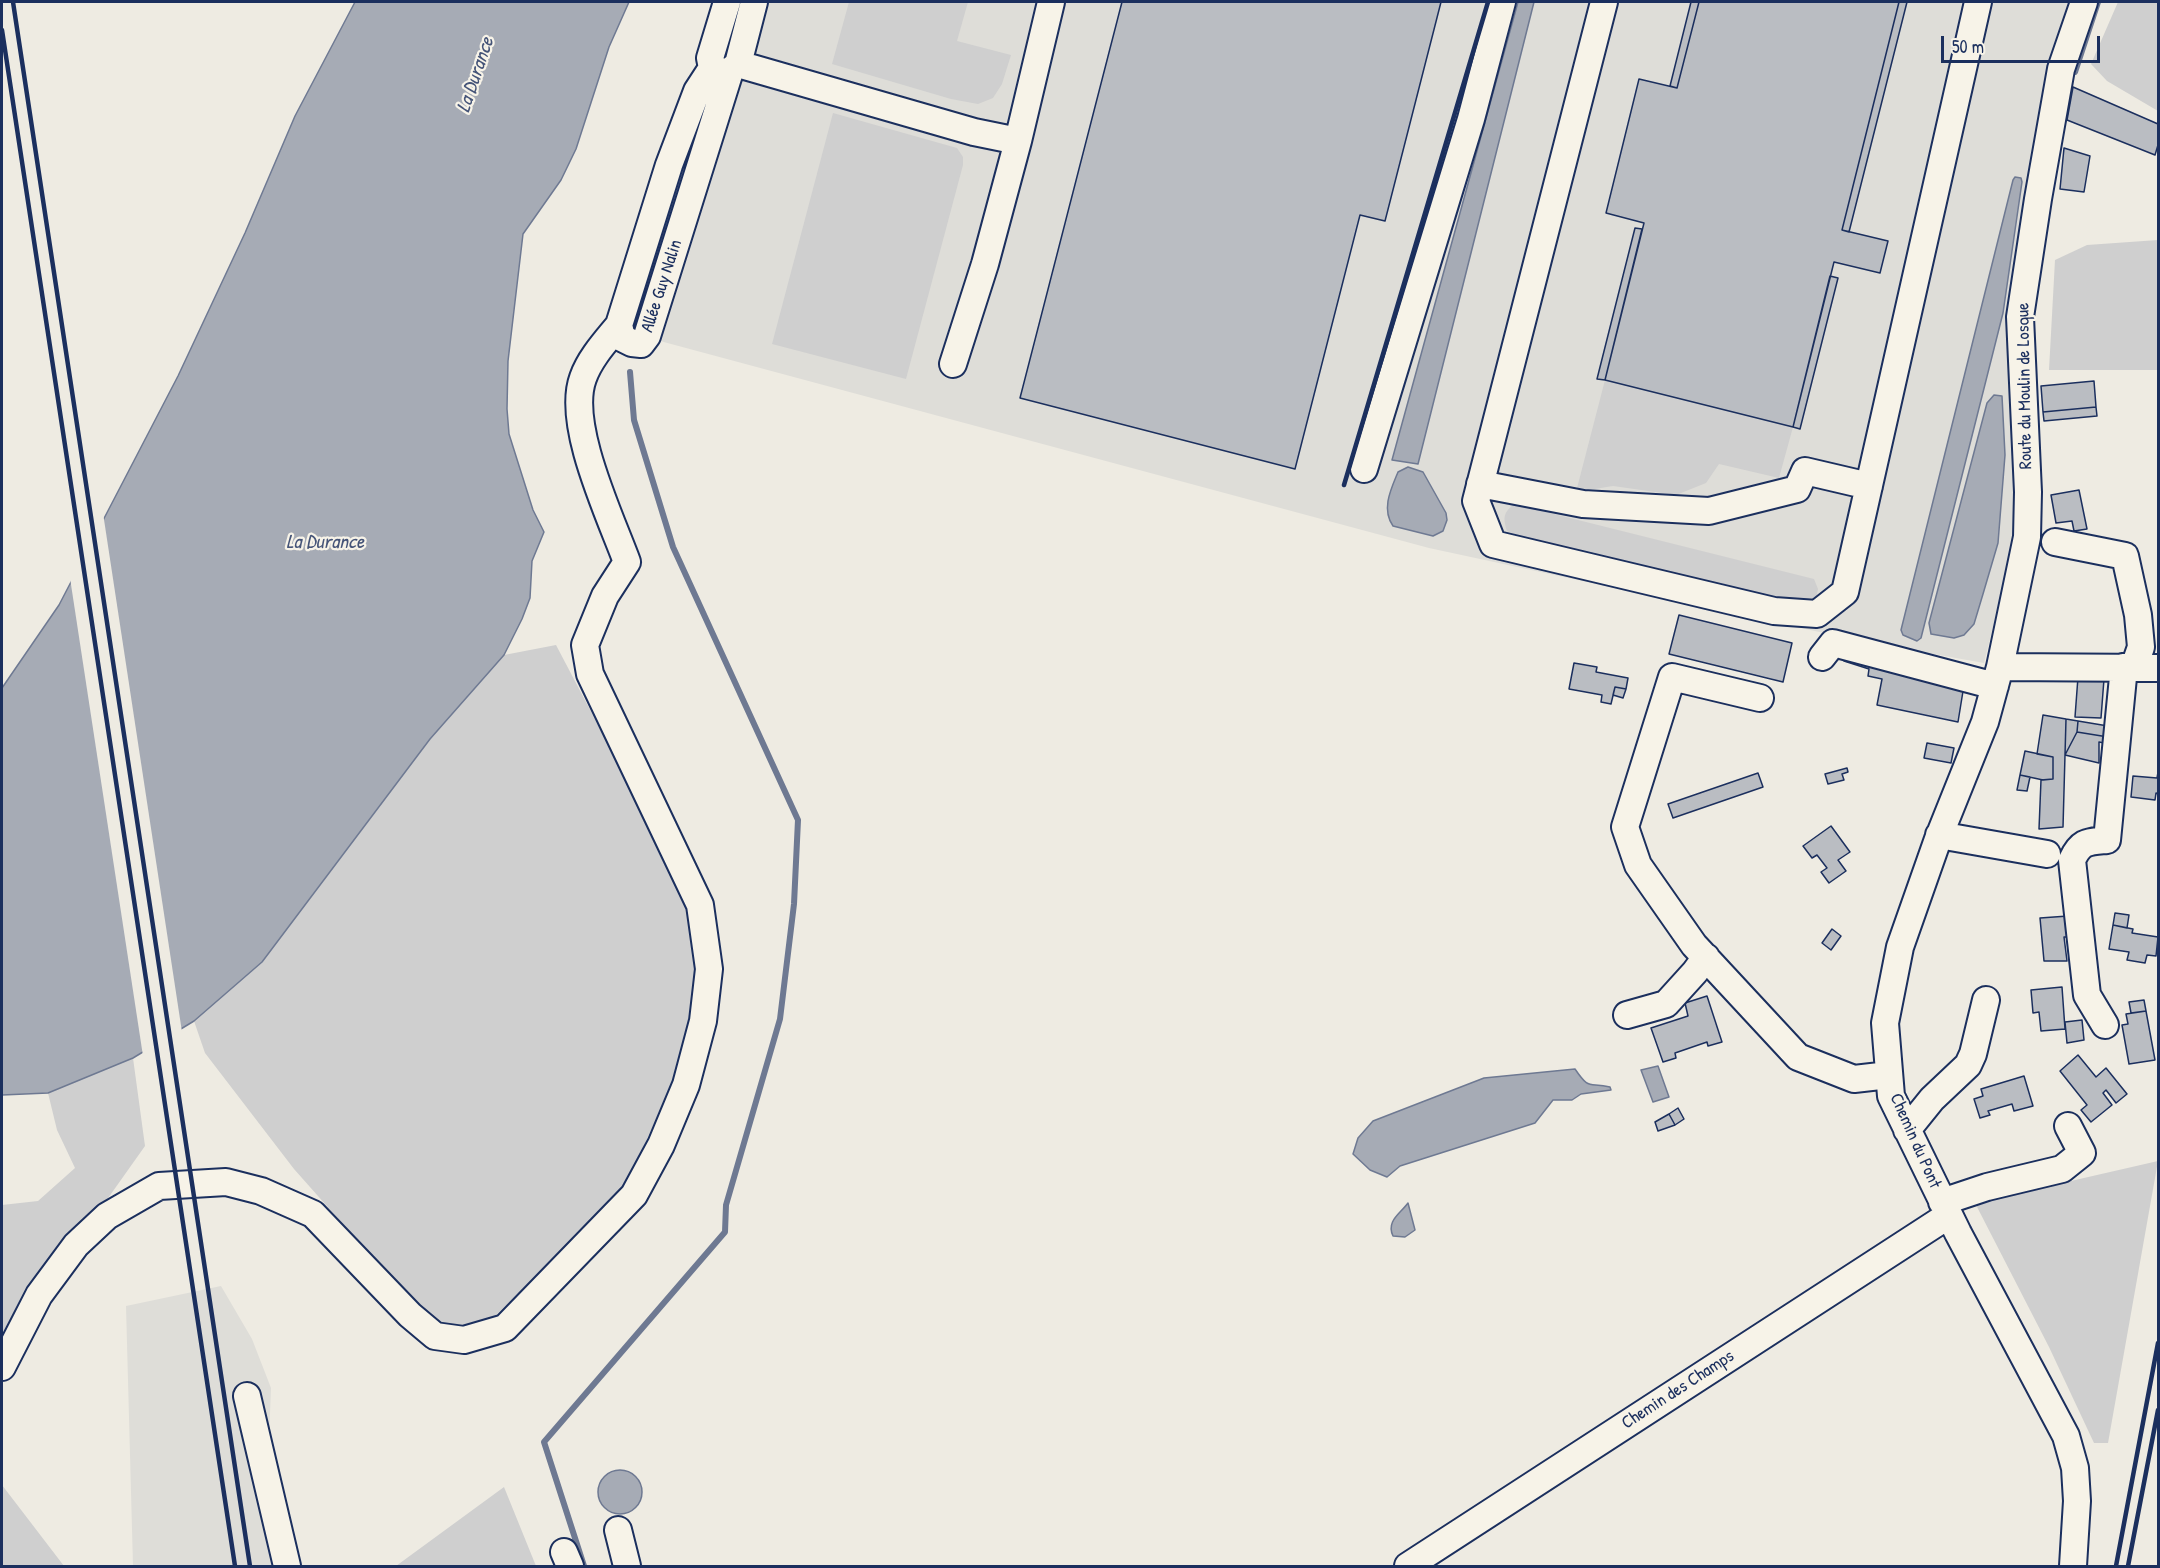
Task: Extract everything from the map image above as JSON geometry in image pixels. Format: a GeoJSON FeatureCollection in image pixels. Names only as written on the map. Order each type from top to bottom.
{"type":"FeatureCollection","features":[{"type":"Feature","properties":{"kind":"street","name":"Allée Guy Nalin"},"geometry":{"type":"LineString","coordinates":[[726,67],[710,58],[727,2]]}},
{"type":"Feature","properties":{"kind":"street","name":"Allée Guy Nalin"},"geometry":{"type":"LineString","coordinates":[[2,1367],[39,1295],[76,1245],[107,1216],[159,1186],[226,1182],[261,1191],[313,1214],[410,1315],[435,1336],[464,1340],[505,1328],[634,1195],[661,1145],[686,1085],[703,1021],[709,969],[700,905],[590,674],[585,645],[605,596],[627,562],[584,445],[579,407],[582,378],[596,354],[619,325],[669,165],[697,91],[726,67],[754,2]]}},
{"type":"Feature","properties":{"kind":"street"},"geometry":{"type":"LineString","coordinates":[[953,364],[985,264],[1018,141],[1051,2]]}},
{"type":"Feature","properties":{"kind":"street"},"geometry":{"type":"LineString","coordinates":[[1364,468],[1471,119],[1502,2]]}},
{"type":"Feature","properties":{"kind":"street"},"geometry":{"type":"LineString","coordinates":[[1604,2],[1476,501],[1493,544],[1774,611],[1818,614],[1845,592],[1978,2]]}},
{"type":"Feature","properties":{"kind":"street","name":"Route du Moulin de Losque"},"geometry":{"type":"LineString","coordinates":[[1997,676],[2028,537],[2020,317],[2061,69],[2084,2]]}},
{"type":"Feature","properties":{"kind":"street"},"geometry":{"type":"LineString","coordinates":[[726,67],[974,132],[1018,141]]}},
{"type":"Feature","properties":{"kind":"street"},"geometry":{"type":"LineString","coordinates":[[1480,484],[1583,504],[1709,512],[1797,489],[1805,471],[1869,486]]}},
{"type":"Feature","properties":{"kind":"street"},"geometry":{"type":"LineString","coordinates":[[2055,542],[2125,556],[2138,615],[2141,647],[2139,667],[2107,840],[2087,842],[2078,848],[2072,860],[2087,995],[2105,1025]]}},
{"type":"Feature","properties":{"kind":"street"},"geometry":{"type":"LineString","coordinates":[[1822,657],[1833,644],[1997,676],[2139,667]]}},
{"type":"Feature","properties":{"kind":"street","name":"Chemin du Pont"},"geometry":{"type":"LineString","coordinates":[[1997,676],[1985,722],[1939,835],[1900,947],[1885,1023],[1889,1075],[1891,1096],[1907,1130],[2066,1436],[2075,1468],[2077,1501],[2073,1566]]}},
{"type":"Feature","properties":{"kind":"street"},"geometry":{"type":"LineString","coordinates":[[1760,698],[1672,677],[1625,826],[1638,864],[1694,945],[1798,1057],[1854,1080],[1889,1075]]}},
{"type":"Feature","properties":{"kind":"street"},"geometry":{"type":"LineString","coordinates":[[1939,835],[2047,854]]}},
{"type":"Feature","properties":{"kind":"street"},"geometry":{"type":"LineString","coordinates":[[1627,1015],[1666,1004],[1706,957]]}},
{"type":"Feature","properties":{"kind":"street"},"geometry":{"type":"LineString","coordinates":[[1907,1130],[1932,1099],[1968,1065],[1973,1054],[1986,1000]]}},
{"type":"Feature","properties":{"kind":"street","name":"Chemin des Champs"},"geometry":{"type":"LineString","coordinates":[[1408,1566],[1946,1208],[1986,1187],[2062,1168],[2082,1153],[2068,1126]]}},
{"type":"Feature","properties":{"kind":"street"},"geometry":{"type":"LineString","coordinates":[[248,1395],[287,1566]]}},
{"type":"Feature","properties":{"kind":"street"},"geometry":{"type":"LineString","coordinates":[[618,1530],[627,1566]]}},
{"type":"Feature","properties":{"kind":"shaded area"},"geometry":{"type":"Polygon","coordinates":[[[761,2],[2070,2],[2055,56],[2021,241],[2018,527],[1984,663],[1866,642],[1429,548],[660,341],[761,2]]]}},
{"type":"Feature","properties":{"kind":"shaded area"},"geometry":{"type":"Polygon","coordinates":[[[849,2],[968,2],[957,41],[1011,55],[1002,84],[993,98],[978,104],[951,99],[832,64],[849,2]]]}},
{"type":"Feature","properties":{"kind":"shaded area"},"geometry":{"type":"Polygon","coordinates":[[[2118,2],[2158,2],[2158,111],[2107,81],[2091,64],[2118,2]]]}},
{"type":"Feature","properties":{"kind":"shaded area"},"geometry":{"type":"Polygon","coordinates":[[[833,113],[957,148],[963,157],[963,165],[906,379],[772,344],[833,113]]]}},
{"type":"Feature","properties":{"kind":"shaded area"},"geometry":{"type":"Polygon","coordinates":[[[2158,240],[2158,370],[2049,370],[2055,260],[2087,245],[2158,240]]]}},
{"type":"Feature","properties":{"kind":"shaded area"},"geometry":{"type":"Polygon","coordinates":[[[1605,380],[1793,427],[1779,478],[1719,464],[1706,483],[1676,495],[1613,486],[1576,492],[1605,380]]]}},
{"type":"Feature","properties":{"kind":"shaded area"},"geometry":{"type":"Polygon","coordinates":[[[1514,504],[1814,579],[1818,589],[1816,599],[1808,604],[1796,605],[1517,535],[1507,531],[1505,523],[1506,513],[1514,504]]]}},
{"type":"Feature","properties":{"kind":"shaded area"},"geometry":{"type":"Polygon","coordinates":[[[556,645],[680,881],[701,964],[677,1075],[620,1196],[494,1317],[451,1330],[420,1311],[294,1169],[205,1053],[194,1021],[262,962],[430,739],[504,655],[556,645]]]}},
{"type":"Feature","properties":{"kind":"shaded area"},"geometry":{"type":"Polygon","coordinates":[[[133,1058],[145,1146],[106,1201],[77,1231],[2,1343],[2,1205],[38,1201],[75,1168],[57,1130],[48,1093],[133,1058]]]}},
{"type":"Feature","properties":{"kind":"shaded area"},"geometry":{"type":"Polygon","coordinates":[[[2158,1161],[2108,1443],[2094,1443],[2049,1347],[1975,1203],[2158,1161]]]}},
{"type":"Feature","properties":{"kind":"shaded area"},"geometry":{"type":"Polygon","coordinates":[[[221,1286],[252,1339],[271,1388],[269,1439],[295,1566],[133,1566],[126,1306],[221,1286]]]}},
{"type":"Feature","properties":{"kind":"shaded area"},"geometry":{"type":"Polygon","coordinates":[[[2,1485],[64,1566],[2,1566],[2,1485]]]}},
{"type":"Feature","properties":{"kind":"shaded area"},"geometry":{"type":"Polygon","coordinates":[[[504,1487],[536,1566],[396,1566],[504,1487]]]}},
{"type":"Feature","properties":{"kind":"water","name":"La Durance"},"geometry":{"type":"Polygon","coordinates":[[[355,2],[629,2],[609,47],[576,149],[561,180],[523,234],[508,361],[507,409],[509,434],[533,510],[544,532],[532,561],[530,598],[504,655],[430,739],[262,962],[194,1021],[133,1058],[48,1093],[2,1095],[2,688],[59,605],[178,376],[245,233],[295,116],[355,2]]]}},
{"type":"Feature","properties":{"kind":"water"},"geometry":{"type":"Polygon","coordinates":[[[1518,2],[1534,2],[1418,464],[1392,460],[1518,2]]]}},
{"type":"Feature","properties":{"kind":"water"},"geometry":{"type":"Polygon","coordinates":[[[2015,177],[2021,178],[2022,182],[2003,313],[1921,638],[1917,641],[1903,635],[1901,630],[2015,177]]]}},
{"type":"Feature","properties":{"kind":"water"},"geometry":{"type":"Polygon","coordinates":[[[1994,395],[2002,396],[2005,455],[1998,543],[1974,624],[1964,635],[1954,638],[1931,634],[1929,623],[1987,403],[1994,395]]]}},
{"type":"Feature","properties":{"kind":"water"},"geometry":{"type":"Polygon","coordinates":[[[1408,467],[1423,472],[1446,513],[1447,520],[1443,531],[1433,536],[1393,526],[1389,519],[1387,506],[1393,485],[1398,472],[1408,467]]]}},
{"type":"Feature","properties":{"kind":"water"},"geometry":{"type":"Polygon","coordinates":[[[1658,1066],[1669,1097],[1653,1102],[1641,1070],[1658,1066]]]}},
{"type":"Feature","properties":{"kind":"water"},"geometry":{"type":"Polygon","coordinates":[[[1575,1069],[1587,1083],[1610,1087],[1611,1090],[1581,1094],[1572,1100],[1553,1100],[1535,1123],[1400,1166],[1387,1177],[1370,1170],[1353,1154],[1358,1138],[1373,1121],[1484,1078],[1575,1069]]]}},
{"type":"Feature","properties":{"kind":"water"},"geometry":{"type":"Polygon","coordinates":[[[1408,1203],[1415,1230],[1405,1237],[1393,1236],[1391,1226],[1408,1203]]]}},
{"type":"Feature","properties":{"kind":"water"},"geometry":{"type":"Polygon","coordinates":[[[620,1470],[635,1477],[642,1492],[635,1507],[620,1514],[605,1507],[598,1492],[605,1477],[620,1470]]]}},
{"type":"Feature","properties":{"kind":"pier"},"geometry":{"type":"Polygon","coordinates":[[[103,513],[182,1032],[143,1056],[70,578],[103,513]]]}},
{"type":"Feature","properties":{"kind":"building"},"geometry":{"type":"Polygon","coordinates":[[[1122,2],[1441,2],[1385,221],[1360,215],[1295,469],[1020,398],[1122,2]]]}},
{"type":"Feature","properties":{"kind":"building"},"geometry":{"type":"Polygon","coordinates":[[[1691,2],[1699,2],[1677,88],[1670,86],[1691,2]]]}},
{"type":"Feature","properties":{"kind":"building"},"geometry":{"type":"Polygon","coordinates":[[[1699,2],[1899,2],[1842,230],[1888,241],[1880,273],[1834,262],[1793,427],[1605,380],[1644,223],[1606,213],[1639,79],[1677,88],[1699,2]]]}},
{"type":"Feature","properties":{"kind":"building"},"geometry":{"type":"Polygon","coordinates":[[[1899,2],[1907,2],[1849,232],[1842,230],[1899,2]]]}},
{"type":"Feature","properties":{"kind":"building"},"geometry":{"type":"Polygon","coordinates":[[[2073,87],[2158,124],[2158,145],[2155,155],[2067,120],[2073,87]]]}},
{"type":"Feature","properties":{"kind":"building"},"geometry":{"type":"Polygon","coordinates":[[[2064,148],[2090,156],[2084,192],[2060,189],[2064,148]]]}},
{"type":"Feature","properties":{"kind":"building"},"geometry":{"type":"Polygon","coordinates":[[[1635,228],[1642,229],[1605,380],[1597,379],[1635,228]]]}},
{"type":"Feature","properties":{"kind":"building"},"geometry":{"type":"Polygon","coordinates":[[[1830,276],[1838,278],[1800,429],[1793,427],[1830,276]]]}},
{"type":"Feature","properties":{"kind":"building"},"geometry":{"type":"Polygon","coordinates":[[[2094,381],[2096,407],[2043,412],[2041,386],[2094,381]]]}},
{"type":"Feature","properties":{"kind":"building"},"geometry":{"type":"Polygon","coordinates":[[[2096,407],[2097,416],[2044,421],[2043,412],[2096,407]]]}},
{"type":"Feature","properties":{"kind":"building"},"geometry":{"type":"Polygon","coordinates":[[[2079,490],[2087,529],[2074,531],[2072,521],[2056,523],[2051,495],[2079,490]]]}},
{"type":"Feature","properties":{"kind":"building"},"geometry":{"type":"Polygon","coordinates":[[[1679,615],[1792,643],[1783,682],[1669,654],[1679,615]]]}},
{"type":"Feature","properties":{"kind":"building"},"geometry":{"type":"Polygon","coordinates":[[[1848,649],[1964,685],[1958,722],[1877,705],[1882,679],[1868,676],[1869,669],[1844,661],[1848,649]]]}},
{"type":"Feature","properties":{"kind":"building"},"geometry":{"type":"Polygon","coordinates":[[[1574,663],[1597,667],[1596,672],[1628,678],[1626,689],[1615,687],[1611,704],[1601,702],[1602,695],[1569,689],[1574,663]]]}},
{"type":"Feature","properties":{"kind":"building"},"geometry":{"type":"Polygon","coordinates":[[[2078,677],[2104,679],[2101,718],[2075,717],[2078,677]]]}},
{"type":"Feature","properties":{"kind":"building"},"geometry":{"type":"Polygon","coordinates":[[[1615,687],[1626,689],[1623,698],[1613,695],[1615,687]]]}},
{"type":"Feature","properties":{"kind":"building"},"geometry":{"type":"Polygon","coordinates":[[[2043,715],[2066,719],[2063,827],[2039,829],[2041,780],[2053,779],[2053,757],[2037,754],[2043,715]]]}},
{"type":"Feature","properties":{"kind":"building"},"geometry":{"type":"Polygon","coordinates":[[[2066,719],[2078,721],[2077,732],[2065,755],[2066,719]]]}},
{"type":"Feature","properties":{"kind":"building"},"geometry":{"type":"Polygon","coordinates":[[[2078,721],[2108,726],[2108,737],[2077,732],[2078,721]]]}},
{"type":"Feature","properties":{"kind":"building"},"geometry":{"type":"Polygon","coordinates":[[[2077,732],[2108,737],[2109,744],[2099,742],[2099,763],[2065,755],[2077,732]]]}},
{"type":"Feature","properties":{"kind":"building"},"geometry":{"type":"Polygon","coordinates":[[[1927,743],[1954,748],[1951,763],[1924,758],[1927,743]]]}},
{"type":"Feature","properties":{"kind":"building"},"geometry":{"type":"Polygon","coordinates":[[[2025,751],[2053,757],[2053,779],[2043,780],[2020,775],[2025,751]]]}},
{"type":"Feature","properties":{"kind":"building"},"geometry":{"type":"Polygon","coordinates":[[[1847,768],[1848,772],[1842,774],[1844,780],[1828,784],[1825,774],[1847,768]]]}},
{"type":"Feature","properties":{"kind":"building"},"geometry":{"type":"Polygon","coordinates":[[[2158,772],[2158,794],[2156,793],[2155,800],[2131,797],[2133,776],[2157,778],[2158,772]]]}},
{"type":"Feature","properties":{"kind":"building"},"geometry":{"type":"Polygon","coordinates":[[[1758,773],[1763,787],[1673,818],[1668,804],[1758,773]]]}},
{"type":"Feature","properties":{"kind":"building"},"geometry":{"type":"Polygon","coordinates":[[[2020,775],[2030,777],[2027,791],[2017,790],[2020,775]]]}},
{"type":"Feature","properties":{"kind":"building"},"geometry":{"type":"Polygon","coordinates":[[[1831,826],[1850,852],[1838,860],[1846,871],[1829,883],[1821,872],[1827,868],[1817,855],[1812,858],[1803,846],[1831,826]]]}},
{"type":"Feature","properties":{"kind":"building"},"geometry":{"type":"Polygon","coordinates":[[[2115,913],[2129,915],[2127,928],[2113,925],[2115,913]]]}},
{"type":"Feature","properties":{"kind":"building"},"geometry":{"type":"Polygon","coordinates":[[[2068,916],[2071,937],[2064,937],[2067,961],[2044,961],[2040,918],[2068,916]]]}},
{"type":"Feature","properties":{"kind":"building"},"geometry":{"type":"Polygon","coordinates":[[[2113,925],[2133,929],[2132,933],[2158,937],[2156,956],[2147,955],[2145,963],[2127,960],[2129,952],[2109,949],[2113,925]]]}},
{"type":"Feature","properties":{"kind":"building"},"geometry":{"type":"Polygon","coordinates":[[[1832,929],[1841,936],[1831,950],[1822,943],[1832,929]]]}},
{"type":"Feature","properties":{"kind":"building"},"geometry":{"type":"Polygon","coordinates":[[[2062,987],[2065,1029],[2041,1031],[2039,1012],[2033,1013],[2031,990],[2062,987]]]}},
{"type":"Feature","properties":{"kind":"building"},"geometry":{"type":"Polygon","coordinates":[[[1707,996],[1722,1042],[1708,1046],[1707,1042],[1675,1053],[1676,1058],[1663,1062],[1651,1028],[1688,1016],[1685,1003],[1707,996]]]}},
{"type":"Feature","properties":{"kind":"building"},"geometry":{"type":"Polygon","coordinates":[[[2144,1000],[2146,1011],[2131,1013],[2129,1002],[2144,1000]]]}},
{"type":"Feature","properties":{"kind":"building"},"geometry":{"type":"Polygon","coordinates":[[[2146,1011],[2155,1060],[2129,1064],[2122,1025],[2128,1024],[2126,1014],[2146,1011]]]}},
{"type":"Feature","properties":{"kind":"building"},"geometry":{"type":"Polygon","coordinates":[[[2082,1020],[2084,1040],[2067,1043],[2065,1022],[2082,1020]]]}},
{"type":"Feature","properties":{"kind":"building"},"geometry":{"type":"Polygon","coordinates":[[[2078,1055],[2096,1077],[2106,1068],[2127,1094],[2116,1103],[2106,1090],[2103,1093],[2112,1105],[2091,1122],[2081,1110],[2087,1105],[2060,1071],[2078,1055]]]}},
{"type":"Feature","properties":{"kind":"building"},"geometry":{"type":"Polygon","coordinates":[[[2024,1076],[2033,1106],[2014,1111],[2012,1104],[1988,1111],[1990,1115],[1980,1118],[1974,1099],[1983,1096],[1981,1089],[2024,1076]]]}},
{"type":"Feature","properties":{"kind":"building"},"geometry":{"type":"Polygon","coordinates":[[[1678,1108],[1684,1119],[1675,1125],[1669,1114],[1678,1108]]]}},
{"type":"Feature","properties":{"kind":"building"},"geometry":{"type":"Polygon","coordinates":[[[1669,1114],[1675,1125],[1658,1131],[1655,1122],[1669,1114]]]}},
{"type":"Feature","properties":{"kind":"waterway"},"geometry":{"type":"LineString","coordinates":[[2075,72],[2098,2]]}},
{"type":"Feature","properties":{"kind":"waterway"},"geometry":{"type":"LineString","coordinates":[[584,1566],[544,1442],[725,1232],[726,1205],[780,1019],[794,904],[798,820],[673,547],[634,420],[630,372]]}},
{"type":"Feature","properties":{"kind":"railway"},"geometry":{"type":"LineString","coordinates":[[13,2],[250,1566]]}},
{"type":"Feature","properties":{"kind":"railway"},"geometry":{"type":"LineString","coordinates":[[1344,485],[1488,2]]}},
{"type":"Feature","properties":{"kind":"railway"},"geometry":{"type":"LineString","coordinates":[[2,30],[235,1566]]}},
{"type":"Feature","properties":{"kind":"railway"},"geometry":{"type":"LineString","coordinates":[[2116,1566],[2158,1343]]}},
{"type":"Feature","properties":{"kind":"railway"},"geometry":{"type":"LineString","coordinates":[[2128,1566],[2158,1410]]}}]}
